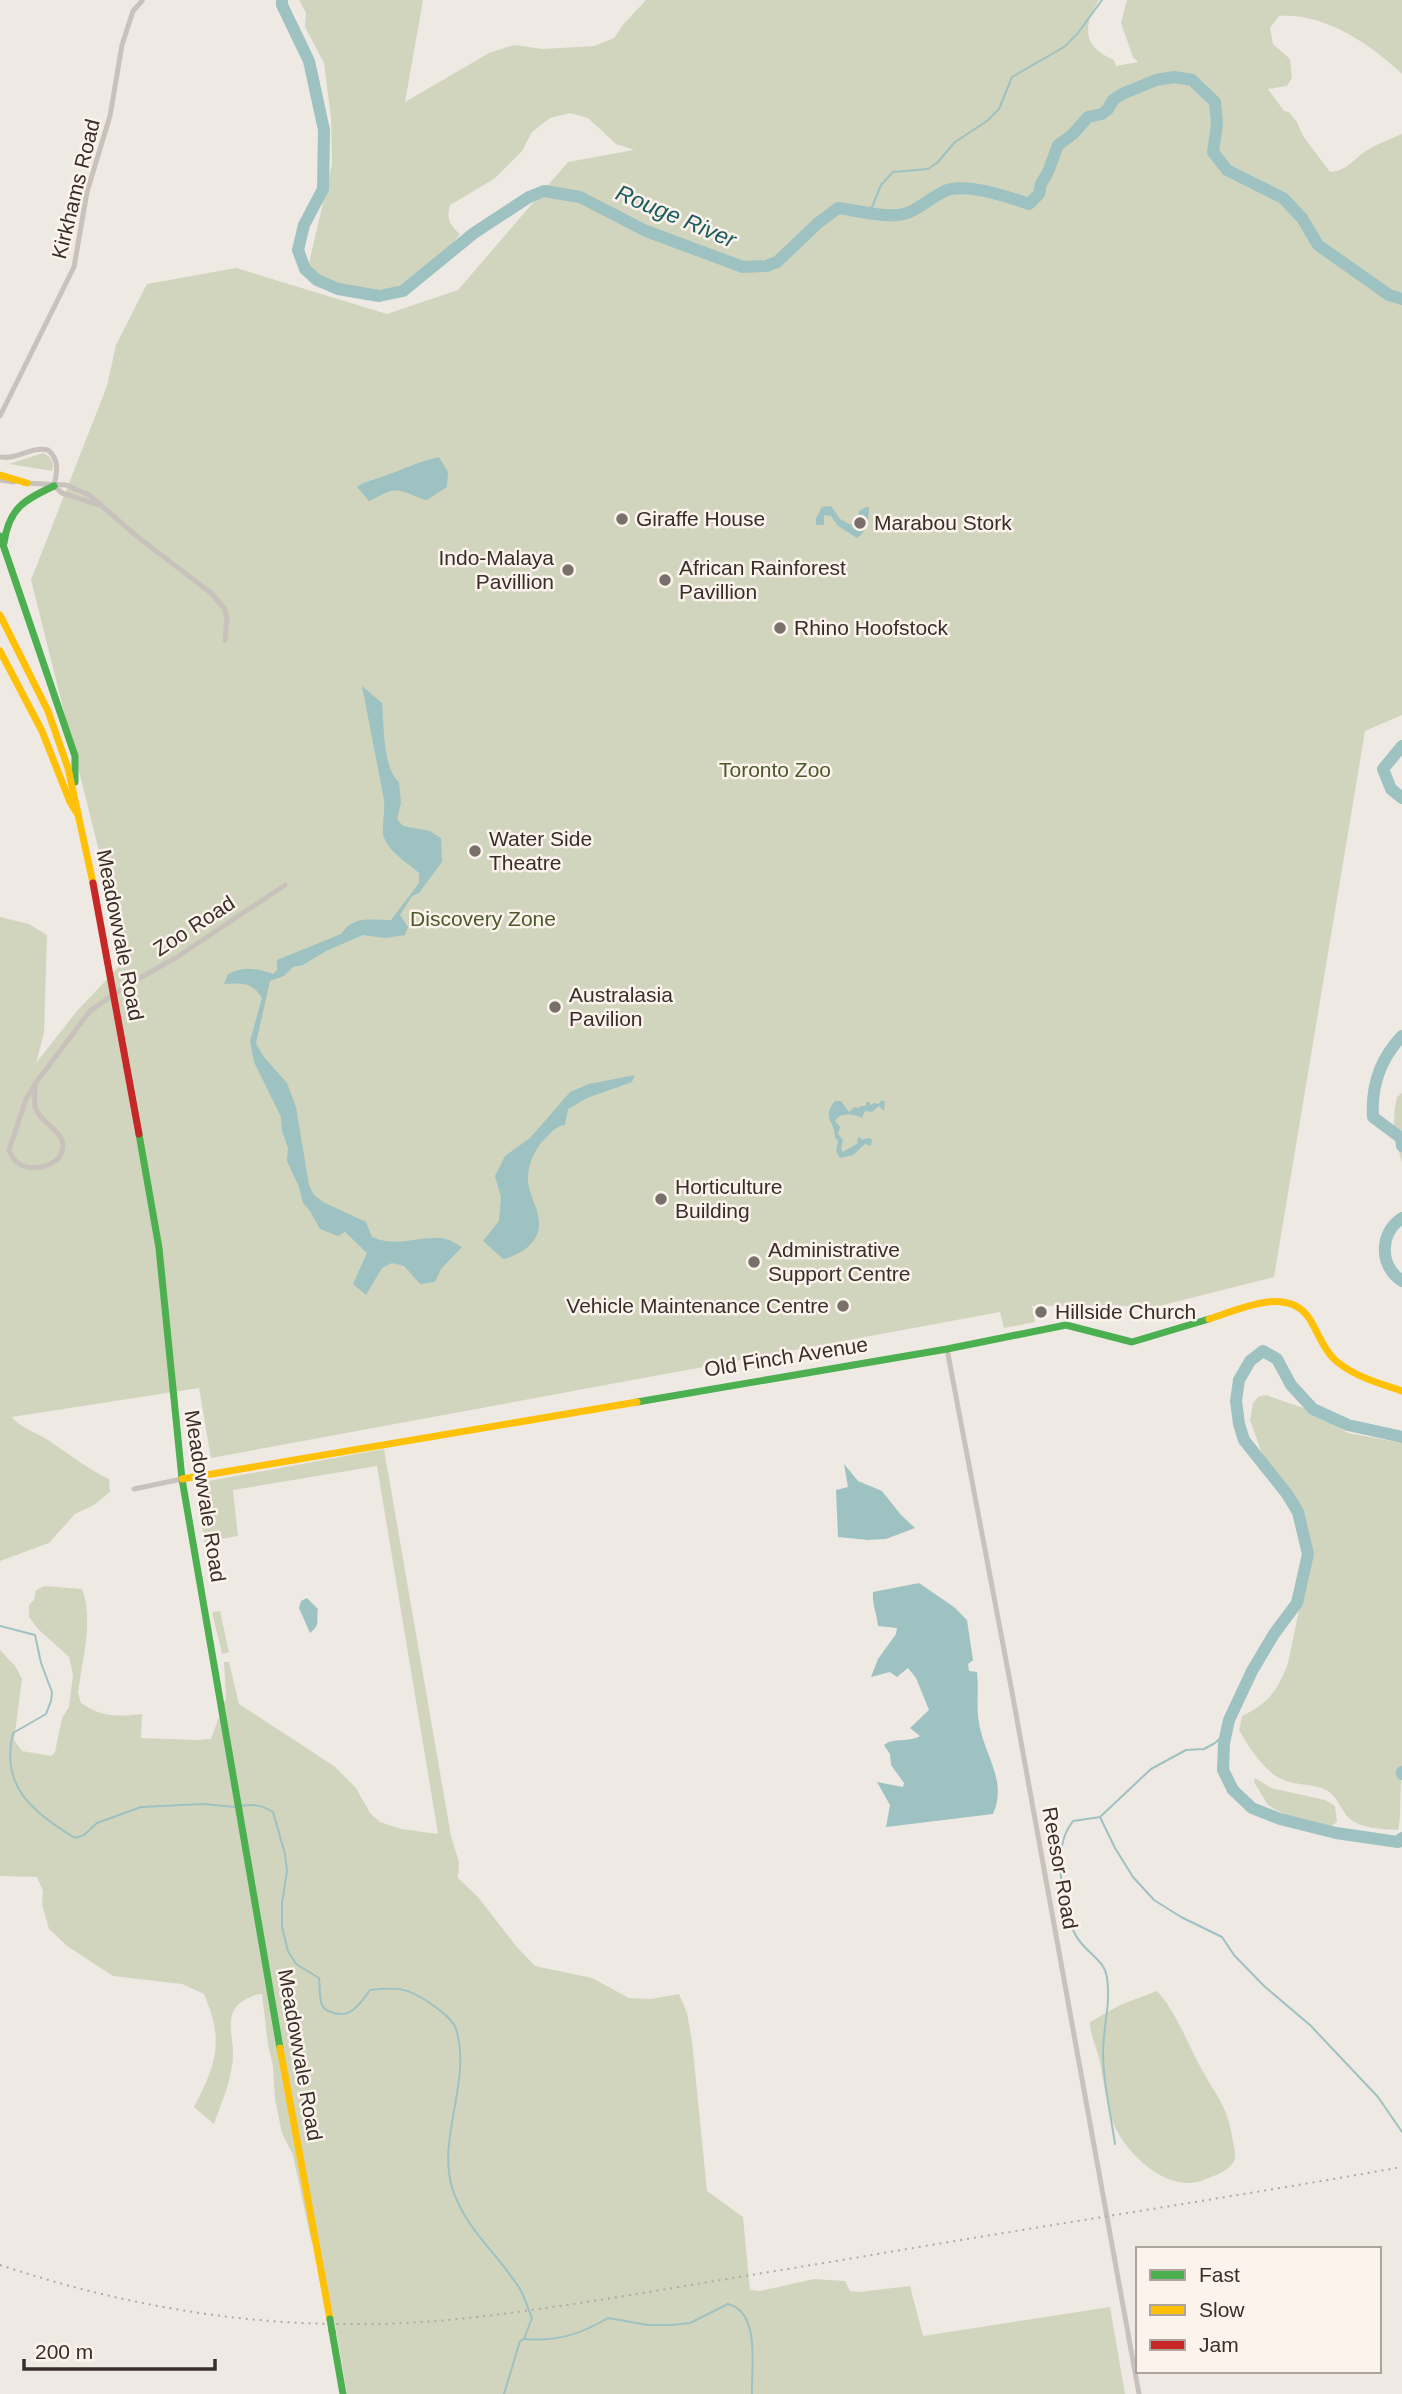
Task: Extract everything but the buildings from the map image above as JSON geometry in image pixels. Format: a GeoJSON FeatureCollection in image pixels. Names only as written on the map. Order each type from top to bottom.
{"type":"FeatureCollection","features":[{"type":"Feature","properties":{"kind":"street","name":"Kirkhams Road"},"geometry":{"type":"LineString","coordinates":[[0,416],[74,267],[87,192],[110,116],[122,45],[133,11],[142,1]]}},
{"type":"Feature","properties":{"kind":"street"},"geometry":{"type":"LineString","coordinates":[[0,457],[15,457],[34,450],[48,450],[57,463],[54,486]]}},
{"type":"Feature","properties":{"kind":"street"},"geometry":{"type":"LineString","coordinates":[[0,477],[54,486],[62,493],[102,505],[211,593],[224,608],[227,618],[225,640]]}},
{"type":"Feature","properties":{"kind":"street"},"geometry":{"type":"LineString","coordinates":[[3,547],[7,524],[19,504],[54,486]]}},
{"type":"Feature","properties":{"kind":"street"},"geometry":{"type":"LineString","coordinates":[[0,536],[75,756],[75,794]]}},
{"type":"Feature","properties":{"kind":"street","name":"Meadowvale Road"},"geometry":{"type":"LineString","coordinates":[[0,615],[48,711],[75,794],[114,994],[159,1248],[182,1479],[342,2394]]}},
{"type":"Feature","properties":{"kind":"street"},"geometry":{"type":"LineString","coordinates":[[0,650],[57,763],[69,804],[80,818]]}},
{"type":"Feature","properties":{"kind":"street","name":"Zoo Road"},"geometry":{"type":"LineString","coordinates":[[35,1084],[35,1107],[41,1117],[58,1132],[63,1143],[58,1158],[36,1168],[15,1161],[9,1150],[26,1099],[35,1084],[84,1017],[114,994],[177,957],[285,885]]}},
{"type":"Feature","properties":{"kind":"street","name":"Old Finch Avenue"},"geometry":{"type":"LineString","coordinates":[[134,1489],[947,1349],[1066,1325],[1132,1342],[1267,1302],[1283,1300],[1293,1302],[1302,1309],[1332,1357],[1351,1371],[1402,1391]]}},
{"type":"Feature","properties":{"kind":"street","name":"Reesor Road"},"geometry":{"type":"LineString","coordinates":[[947,1349],[1015,1706],[1139,2394]]}},
{"type":"Feature","properties":{"kind":"green space","name":"Toronto Zoo"},"geometry":{"type":"Polygon","coordinates":[[[299,0],[423,0],[405,102],[489,53],[514,45],[543,49],[594,46],[614,38],[646,0],[1099,0],[1090,19],[1088,35],[1096,49],[1114,60],[1116,66],[1138,62],[1133,57],[1121,23],[1127,0],[1402,0],[1402,74],[1376,52],[1330,25],[1296,16],[1279,16],[1270,28],[1273,44],[1290,59],[1292,78],[1287,86],[1268,89],[1284,111],[1289,112],[1297,122],[1303,136],[1330,172],[1342,169],[1369,149],[1402,134],[1402,715],[1365,731],[1274,1277],[1151,1308],[1113,1305],[1032,1306],[1035,1322],[1004,1328],[1000,1312],[211,1458],[199,1388],[12,1417],[109,1479],[110,1492],[94,1505],[75,1514],[49,1543],[0,1561],[0,917],[29,924],[47,935],[44,1033],[36,1063],[77,1011],[126,959],[31,580],[107,386],[116,345],[147,284],[236,268],[387,314],[458,290],[568,162],[634,150],[616,144],[588,118],[570,113],[550,118],[532,132],[522,151],[494,179],[450,205],[450,221],[460,234],[437,263],[417,282],[400,292],[388,295],[364,294],[318,284],[313,280],[309,263],[332,164],[331,118],[324,63],[305,27],[306,13],[299,0]]]}},
{"type":"Feature","properties":{"kind":"green space"},"geometry":{"type":"Polygon","coordinates":[[[43,453],[52,460],[52,471],[9,464],[43,453]]]}},
{"type":"Feature","properties":{"kind":"green space"},"geometry":{"type":"Polygon","coordinates":[[[1402,1093],[1402,1162],[1394,1122],[1397,1097],[1402,1093]]]}},
{"type":"Feature","properties":{"kind":"green space"},"geometry":{"type":"Polygon","coordinates":[[[1266,1395],[1309,1410],[1348,1433],[1402,1443],[1402,1775],[1398,1830],[1354,1822],[1328,1791],[1286,1781],[1275,1775],[1257,1758],[1239,1730],[1242,1716],[1266,1701],[1276,1688],[1288,1663],[1311,1552],[1301,1518],[1261,1451],[1250,1420],[1253,1403],[1258,1397],[1266,1395]]]}},
{"type":"Feature","properties":{"kind":"green space"},"geometry":{"type":"Polygon","coordinates":[[[384,1449],[451,1836],[459,1862],[458,1878],[478,1897],[535,1966],[592,1978],[629,1998],[651,1999],[679,1994],[687,2013],[692,2041],[707,2191],[743,2217],[750,2290],[760,2291],[814,2279],[845,2281],[850,2291],[859,2292],[910,2286],[923,2336],[1110,2307],[1125,2394],[347,2394],[334,2318],[319,2259],[311,2240],[293,2155],[282,2133],[275,2100],[273,2066],[262,1994],[242,2001],[232,2014],[232,2068],[214,2124],[194,2107],[213,2064],[215,2052],[214,2025],[204,1994],[182,1984],[113,1976],[67,1946],[49,1929],[42,1904],[43,1891],[37,1877],[0,1876],[0,1650],[16,1667],[22,1679],[14,1740],[22,1751],[51,1756],[55,1752],[62,1718],[69,1707],[73,1675],[69,1657],[37,1628],[29,1617],[29,1605],[34,1600],[36,1590],[45,1586],[82,1589],[87,1627],[78,1693],[81,1703],[110,1715],[142,1714],[141,1738],[211,1739],[226,1698],[224,1662],[229,1662],[239,1704],[334,1766],[356,1788],[370,1813],[380,1822],[401,1829],[438,1834],[377,1466],[233,1490],[238,1536],[204,1542],[197,1483],[384,1449]]]}},
{"type":"Feature","properties":{"kind":"green space"},"geometry":{"type":"Polygon","coordinates":[[[220,1611],[229,1652],[222,1654],[212,1612],[220,1611]]]}},
{"type":"Feature","properties":{"kind":"green space"},"geometry":{"type":"Polygon","coordinates":[[[1255,1778],[1271,1788],[1325,1800],[1335,1806],[1337,1822],[1330,1827],[1287,1816],[1268,1805],[1254,1782],[1255,1778]]]}},
{"type":"Feature","properties":{"kind":"green space"},"geometry":{"type":"Polygon","coordinates":[[[1157,1991],[1176,2019],[1222,2103],[1235,2150],[1235,2158],[1227,2169],[1192,2183],[1165,2178],[1152,2170],[1120,2137],[1109,2110],[1091,2032],[1090,2022],[1120,2005],[1157,1991]]]}},
{"type":"Feature","properties":{"kind":"water"},"geometry":{"type":"Polygon","coordinates":[[[439,457],[448,472],[447,487],[427,500],[396,490],[369,501],[357,487],[366,482],[439,457]]]}},
{"type":"Feature","properties":{"kind":"water","name":"Marabou Stork"},"geometry":{"type":"Polygon","coordinates":[[[831,506],[840,519],[851,525],[858,517],[859,511],[869,507],[867,525],[857,538],[838,526],[831,516],[824,515],[824,525],[816,525],[816,518],[822,507],[831,506]]]}},
{"type":"Feature","properties":{"kind":"water"},"geometry":{"type":"Polygon","coordinates":[[[362,686],[382,703],[387,757],[399,782],[401,803],[397,819],[403,826],[430,831],[441,838],[442,862],[419,893],[412,896],[400,915],[408,927],[405,935],[385,938],[363,935],[326,951],[303,965],[293,967],[284,976],[270,981],[256,1043],[263,1056],[287,1083],[296,1107],[309,1185],[314,1195],[366,1222],[372,1237],[380,1240],[396,1242],[443,1238],[462,1247],[441,1269],[435,1282],[420,1284],[404,1266],[392,1263],[382,1268],[366,1295],[353,1284],[367,1253],[345,1232],[338,1236],[320,1229],[303,1203],[287,1161],[288,1148],[282,1131],[281,1117],[254,1062],[250,1041],[262,998],[246,985],[224,984],[228,974],[240,970],[256,969],[273,974],[277,970],[277,960],[341,934],[357,921],[391,920],[419,883],[419,873],[393,852],[383,835],[384,800],[362,686]]]}},
{"type":"Feature","properties":{"kind":"water"},"geometry":{"type":"Polygon","coordinates":[[[635,1075],[632,1082],[587,1098],[568,1109],[565,1125],[555,1129],[537,1149],[528,1176],[539,1218],[538,1230],[528,1247],[503,1259],[483,1241],[499,1221],[501,1197],[495,1176],[505,1156],[530,1138],[570,1092],[589,1084],[635,1075]]]}},
{"type":"Feature","properties":{"kind":"water"},"geometry":{"type":"Polygon","coordinates":[[[882,1100],[885,1102],[884,1111],[879,1106],[872,1112],[865,1111],[862,1118],[843,1115],[837,1118],[835,1121],[840,1127],[838,1134],[843,1140],[843,1152],[858,1143],[857,1139],[860,1137],[862,1140],[872,1139],[871,1146],[865,1144],[853,1155],[840,1158],[836,1151],[838,1141],[829,1116],[835,1101],[841,1101],[849,1112],[855,1107],[865,1106],[867,1102],[870,1102],[870,1105],[878,1104],[882,1100]]]}},
{"type":"Feature","properties":{"kind":"water"},"geometry":{"type":"Polygon","coordinates":[[[844,1464],[858,1481],[882,1491],[915,1528],[886,1539],[838,1537],[836,1490],[848,1487],[844,1464]]]}},
{"type":"Feature","properties":{"kind":"water"},"geometry":{"type":"Polygon","coordinates":[[[919,1583],[954,1607],[967,1620],[973,1660],[968,1664],[969,1671],[977,1672],[979,1723],[994,1768],[997,1802],[993,1814],[886,1827],[890,1805],[877,1782],[903,1787],[904,1783],[891,1765],[890,1754],[884,1745],[920,1736],[910,1728],[929,1710],[916,1678],[908,1668],[897,1677],[890,1672],[871,1677],[878,1659],[896,1634],[897,1628],[878,1626],[873,1592],[919,1583]]]}},
{"type":"Feature","properties":{"kind":"water"},"geometry":{"type":"Polygon","coordinates":[[[307,1598],[318,1609],[317,1625],[310,1633],[299,1608],[301,1601],[307,1598]]]}},
{"type":"Feature","properties":{"kind":"waterway","name":"Rouge River"},"geometry":{"type":"LineString","coordinates":[[282,0],[309,61],[324,130],[323,189],[304,225],[298,250],[305,269],[317,280],[338,289],[379,296],[403,291],[474,233],[529,197],[544,191],[580,197],[646,231],[743,267],[766,266],[777,262],[838,208],[883,215],[904,214],[945,191],[964,188],[1029,204],[1039,194],[1058,145],[1073,134],[1088,117],[1102,114],[1113,100],[1122,94],[1156,80],[1174,77],[1192,80],[1215,102],[1217,124],[1213,152],[1227,170],[1283,198],[1302,218],[1318,245],[1389,295],[1402,299]]}},
{"type":"Feature","properties":{"kind":"waterway"},"geometry":{"type":"LineString","coordinates":[[870,212],[881,185],[893,172],[928,169],[938,162],[955,142],[987,121],[999,109],[1012,77],[1064,47],[1102,0]]}},
{"type":"Feature","properties":{"kind":"waterway","name":"Rouge River"},"geometry":{"type":"LineString","coordinates":[[1402,746],[1383,769],[1391,789],[1402,798]]}},
{"type":"Feature","properties":{"kind":"waterway","name":"Rouge River"},"geometry":{"type":"LineString","coordinates":[[1402,1036],[1383,1063],[1373,1106],[1373,1117],[1401,1138],[1402,1146]]}},
{"type":"Feature","properties":{"kind":"waterway","name":"Rouge River"},"geometry":{"type":"LineString","coordinates":[[1402,1218],[1389,1232],[1385,1250],[1389,1267],[1402,1281]]}},
{"type":"Feature","properties":{"kind":"waterway","name":"Rouge River"},"geometry":{"type":"LineString","coordinates":[[1402,1437],[1348,1425],[1313,1409],[1291,1385],[1277,1359],[1263,1351],[1250,1361],[1239,1380],[1236,1401],[1244,1440],[1298,1512],[1308,1554],[1297,1603],[1252,1671],[1229,1720],[1224,1743],[1223,1770],[1233,1790],[1252,1808],[1280,1819],[1336,1833],[1398,1842],[1402,1838]]}},
{"type":"Feature","properties":{"kind":"waterway"},"geometry":{"type":"LineString","coordinates":[[0,1626],[35,1635],[41,1663],[52,1692],[46,1714],[13,1733],[10,1752],[16,1783],[23,1796],[45,1818],[75,1838],[84,1835],[97,1823],[141,1807],[203,1804],[235,1807]]}},
{"type":"Feature","properties":{"kind":"waterway"},"geometry":{"type":"LineString","coordinates":[[1115,2144],[1103,2064],[1107,1978],[1101,1963],[1082,1944],[1070,1922],[1061,1876],[1065,1835],[1073,1821],[1100,1817],[1151,1769],[1186,1750],[1204,1749],[1227,1732]]}},
{"type":"Feature","properties":{"kind":"waterway"},"geometry":{"type":"LineString","coordinates":[[241,1806],[258,1806],[273,1812],[287,1871],[282,1903],[282,1927],[288,1951],[296,1964],[319,1978],[320,1999],[325,2009],[344,2014],[354,2009],[370,1990],[402,1989],[445,2014],[456,2029],[460,2068],[449,2149],[452,2187],[457,2202],[473,2228],[520,2289],[532,2318],[524,2339],[520,2341],[504,2394]]}},
{"type":"Feature","properties":{"kind":"waterway"},"geometry":{"type":"LineString","coordinates":[[1100,1817],[1133,1877],[1154,1900],[1222,1937],[1234,1955],[1264,1986],[1310,2025],[1378,2097],[1402,2132]]}},
{"type":"Feature","properties":{"kind":"waterway"},"geometry":{"type":"LineString","coordinates":[[524,2339],[568,2336],[608,2318],[648,2325],[690,2323],[728,2304],[738,2309],[746,2318],[750,2329],[753,2357],[752,2394]]}},
{"type":"Feature","properties":{"kind":"railway"},"geometry":{"type":"LineString","coordinates":[[0,2265],[89,2291],[180,2310],[318,2324],[426,2322],[606,2299],[1402,2167]]}},
{"type":"Feature","properties":{"kind":"traffic: fast"},"geometry":{"type":"LineString","coordinates":[[4,543],[14,513],[26,501],[54,486]]}},
{"type":"Feature","properties":{"kind":"traffic: fast"},"geometry":{"type":"LineString","coordinates":[[0,536],[75,756],[75,782]]}},
{"type":"Feature","properties":{"kind":"traffic: fast"},"geometry":{"type":"LineString","coordinates":[[139,1134],[159,1248],[182,1479],[280,2048]]}},
{"type":"Feature","properties":{"kind":"traffic: fast"},"geometry":{"type":"LineString","coordinates":[[637,1402],[947,1349],[1066,1325],[1132,1342],[1209,1319]]}},
{"type":"Feature","properties":{"kind":"traffic: fast"},"geometry":{"type":"LineString","coordinates":[[330,2319],[332,2331]]}},
{"type":"Feature","properties":{"kind":"traffic: fast"},"geometry":{"type":"LineString","coordinates":[[332,2331],[343,2394]]}},
{"type":"Feature","properties":{"kind":"traffic: slow"},"geometry":{"type":"LineString","coordinates":[[0,475],[27,483]]}},
{"type":"Feature","properties":{"kind":"traffic: slow"},"geometry":{"type":"LineString","coordinates":[[0,615],[48,711],[68,768],[93,883]]}},
{"type":"Feature","properties":{"kind":"traffic: slow"},"geometry":{"type":"LineString","coordinates":[[0,651],[42,731],[70,802],[78,815]]}},
{"type":"Feature","properties":{"kind":"traffic: slow"},"geometry":{"type":"LineString","coordinates":[[1209,1319],[1262,1303],[1288,1303],[1300,1308],[1309,1318],[1326,1350],[1341,1365],[1366,1378],[1402,1391]]}},
{"type":"Feature","properties":{"kind":"traffic: slow"},"geometry":{"type":"LineString","coordinates":[[182,1479],[637,1402]]}},
{"type":"Feature","properties":{"kind":"traffic: slow"},"geometry":{"type":"LineString","coordinates":[[280,2048],[330,2319]]}},
{"type":"Feature","properties":{"kind":"traffic: jam"},"geometry":{"type":"LineString","coordinates":[[93,883],[139,1134]]}},
{"type":"Feature","properties":{"kind":"place","name":"Giraffe House"},"geometry":{"type":"Point","coordinates":[622,519]}},
{"type":"Feature","properties":{"kind":"place","name":"Marabou Stork"},"geometry":{"type":"Point","coordinates":[860,523]}},
{"type":"Feature","properties":{"kind":"place","name":"Indo-Malaya Pavillion"},"geometry":{"type":"Point","coordinates":[568,570]}},
{"type":"Feature","properties":{"kind":"place","name":"African Rainforest Pavillion"},"geometry":{"type":"Point","coordinates":[665,580]}},
{"type":"Feature","properties":{"kind":"place","name":"Rhino Hoofstock"},"geometry":{"type":"Point","coordinates":[780,628]}},
{"type":"Feature","properties":{"kind":"place","name":"Water Side Theatre"},"geometry":{"type":"Point","coordinates":[475,851]}},
{"type":"Feature","properties":{"kind":"place","name":"Australasia Pavilion"},"geometry":{"type":"Point","coordinates":[555,1007]}},
{"type":"Feature","properties":{"kind":"place","name":"Horticulture Building"},"geometry":{"type":"Point","coordinates":[661,1199]}},
{"type":"Feature","properties":{"kind":"place","name":"Administrative Support Centre"},"geometry":{"type":"Point","coordinates":[754,1262]}},
{"type":"Feature","properties":{"kind":"place","name":"Vehicle Maintenance Centre"},"geometry":{"type":"Point","coordinates":[843,1306]}},
{"type":"Feature","properties":{"kind":"place","name":"Hillside Church"},"geometry":{"type":"Point","coordinates":[1041,1312]}},
{"type":"Feature","properties":{"kind":"park label","name":"Discovery Zone"},"geometry":{"type":"Point","coordinates":[483,919]}}]}
